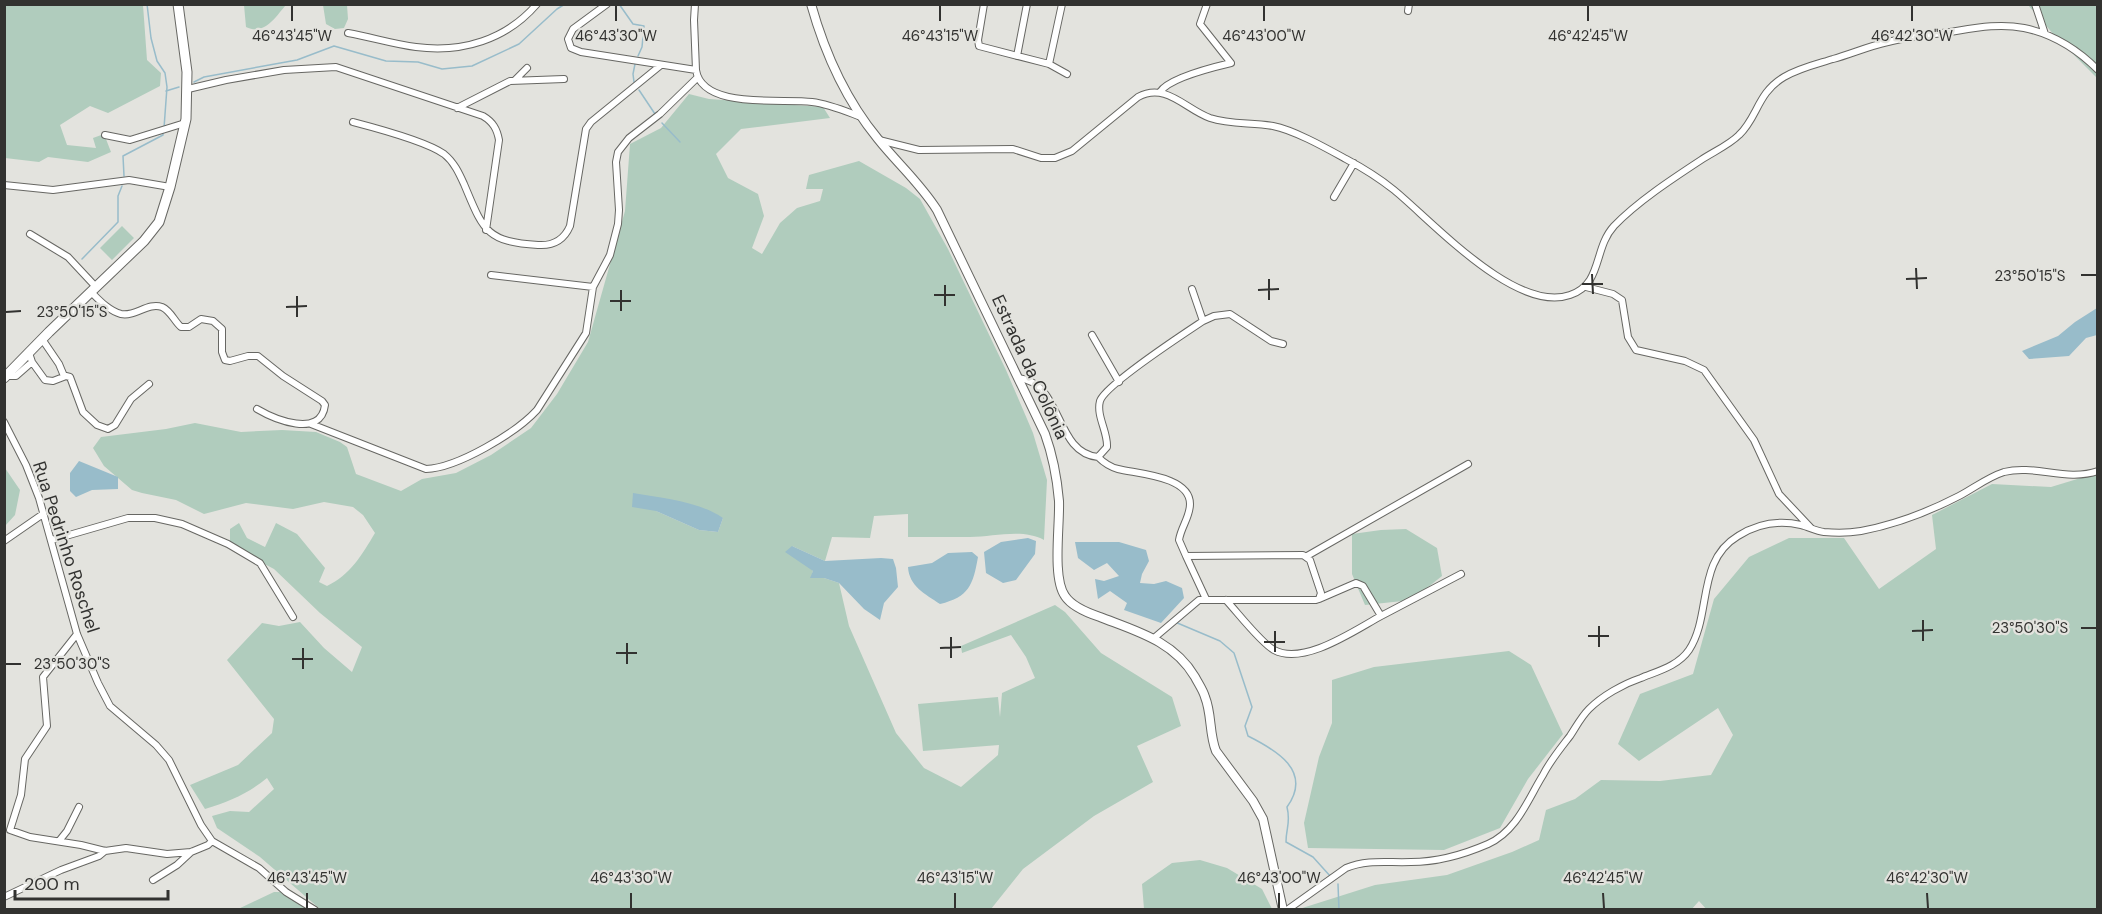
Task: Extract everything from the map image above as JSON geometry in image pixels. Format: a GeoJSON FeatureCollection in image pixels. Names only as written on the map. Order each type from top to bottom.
{"type":"FeatureCollection","features":[{"type":"Feature","properties":{"kind":"main road"},"geometry":{"type":"LineString","coordinates":[[5,377],[152,232],[159,222],[185,123],[188,89],[184,38],[178,4]]}},
{"type":"Feature","properties":{"kind":"main road","name":"Estrada da Colônia"},"geometry":{"type":"LineString","coordinates":[[810,4],[828,59],[861,117],[878,140],[926,192],[937,210],[1045,434],[1052,456],[1059,504],[1058,573],[1064,595],[1071,604],[1090,614],[1154,638],[1181,659],[1194,675],[1205,697],[1212,742],[1216,751],[1253,801],[1263,819],[1285,909]]}},
{"type":"Feature","properties":{"kind":"street"},"geometry":{"type":"LineString","coordinates":[[348,33],[416,47],[464,47],[502,33],[523,18],[537,4]]}},
{"type":"Feature","properties":{"kind":"street"},"geometry":{"type":"LineString","coordinates":[[607,4],[569,33],[571,48],[581,52],[696,70]]}},
{"type":"Feature","properties":{"kind":"street"},"geometry":{"type":"LineString","coordinates":[[695,4],[697,78],[706,89],[731,98],[809,101],[861,117]]}},
{"type":"Feature","properties":{"kind":"street"},"geometry":{"type":"LineString","coordinates":[[984,4],[979,46],[1049,63],[1067,74]]}},
{"type":"Feature","properties":{"kind":"street"},"geometry":{"type":"LineString","coordinates":[[1017,56],[1026,4]]}},
{"type":"Feature","properties":{"kind":"street"},"geometry":{"type":"LineString","coordinates":[[1049,63],[1062,4]]}},
{"type":"Feature","properties":{"kind":"street"},"geometry":{"type":"LineString","coordinates":[[1160,92],[1167,85],[1231,63],[1200,24],[1207,4]]}},
{"type":"Feature","properties":{"kind":"street"},"geometry":{"type":"LineString","coordinates":[[2035,4],[2045,34]]}},
{"type":"Feature","properties":{"kind":"street"},"geometry":{"type":"LineString","coordinates":[[878,140],[919,150],[1013,149],[1041,158],[1059,157],[1072,151],[1144,93],[1160,92],[1179,99],[1200,114],[1213,119],[1235,124],[1277,127],[1354,163],[1384,182],[1484,268],[1529,293],[1548,297],[1564,297],[1586,287],[1593,275],[1604,240],[1612,228],[1684,172],[1738,136],[1761,98],[1774,84],[1787,75],[1887,42],[1992,25],[2016,26],[2045,34],[2071,47],[2097,70]]}},
{"type":"Feature","properties":{"kind":"street"},"geometry":{"type":"LineString","coordinates":[[353,122],[442,153],[458,171],[477,216],[486,230],[503,240],[523,245],[544,246],[554,244],[567,233],[585,129],[661,65]]}},
{"type":"Feature","properties":{"kind":"street"},"geometry":{"type":"LineString","coordinates":[[188,89],[284,70],[336,67],[483,116],[491,121],[497,130],[499,140],[486,230]]}},
{"type":"Feature","properties":{"kind":"street"},"geometry":{"type":"LineString","coordinates":[[515,81],[527,68]]}},
{"type":"Feature","properties":{"kind":"street"},"geometry":{"type":"LineString","coordinates":[[257,409],[286,421],[303,425],[311,424],[426,469],[445,466],[466,458],[518,428],[537,410],[583,340],[588,326],[593,287],[610,255],[618,224],[616,162],[618,152],[629,138],[660,114],[697,78]]}},
{"type":"Feature","properties":{"kind":"street"},"geometry":{"type":"LineString","coordinates":[[457,108],[504,84],[515,81],[564,79]]}},
{"type":"Feature","properties":{"kind":"street"},"geometry":{"type":"LineString","coordinates":[[105,135],[130,140],[185,123]]}},
{"type":"Feature","properties":{"kind":"street"},"geometry":{"type":"LineString","coordinates":[[1334,197],[1354,163]]}},
{"type":"Feature","properties":{"kind":"street"},"geometry":{"type":"LineString","coordinates":[[4,185],[53,190],[129,180],[170,187]]}},
{"type":"Feature","properties":{"kind":"street"},"geometry":{"type":"LineString","coordinates":[[30,234],[68,257],[109,308],[121,314],[130,314],[155,306],[164,308],[181,327],[189,327],[201,319],[213,321],[222,329],[222,355],[225,360],[233,361],[248,356],[258,356],[283,376],[322,401],[325,405],[324,411],[311,424]]}},
{"type":"Feature","properties":{"kind":"street"},"geometry":{"type":"LineString","coordinates":[[491,274],[593,287]]}},
{"type":"Feature","properties":{"kind":"street"},"geometry":{"type":"LineString","coordinates":[[1586,287],[1605,291],[1622,300],[1628,337],[1636,350],[1685,361],[1704,370],[1757,446],[1779,494],[1812,529]]}},
{"type":"Feature","properties":{"kind":"street"},"geometry":{"type":"LineString","coordinates":[[1192,289],[1203,321]]}},
{"type":"Feature","properties":{"kind":"street"},"geometry":{"type":"LineString","coordinates":[[1098,457],[1107,447],[1101,417],[1101,400],[1105,393],[1203,321],[1214,316],[1230,314],[1271,341],[1283,344]]}},
{"type":"Feature","properties":{"kind":"street"},"geometry":{"type":"LineString","coordinates":[[1092,335],[1119,382]]}},
{"type":"Feature","properties":{"kind":"street"},"geometry":{"type":"LineString","coordinates":[[42,339],[59,364],[64,376]]}},
{"type":"Feature","properties":{"kind":"street"},"geometry":{"type":"LineString","coordinates":[[29,352],[32,363],[41,378],[53,381],[69,376],[73,380],[78,403],[83,412],[97,425],[108,429],[115,425],[131,399],[149,384]]}},
{"type":"Feature","properties":{"kind":"street"},"geometry":{"type":"LineString","coordinates":[[5,377],[16,376],[32,363]]}},
{"type":"Feature","properties":{"kind":"street"},"geometry":{"type":"LineString","coordinates":[[1018,378],[1031,381],[1041,389],[1078,451],[1098,457],[1117,469],[1170,480],[1186,492],[1190,505],[1179,540],[1206,599]]}},
{"type":"Feature","properties":{"kind":"street","name":"Rua Pedrinho Roschel"},"geometry":{"type":"LineString","coordinates":[[4,422],[26,465],[52,540],[77,634],[110,706],[156,745],[169,760],[201,825],[213,841],[256,866],[268,874],[286,892],[315,909]]}},
{"type":"Feature","properties":{"kind":"street"},"geometry":{"type":"LineString","coordinates":[[1186,556],[1307,556],[1468,464]]}},
{"type":"Feature","properties":{"kind":"street"},"geometry":{"type":"LineString","coordinates":[[1285,909],[1346,868],[1356,864],[1368,861],[1429,861],[1492,843],[1504,834],[1526,806],[1553,759],[1587,710],[1619,688],[1663,670],[1690,649],[1701,617],[1714,562],[1735,537],[1769,524],[1786,523],[1823,532],[1854,532],[1935,508],[2006,472],[2026,470],[2076,476],[2097,471]]}},
{"type":"Feature","properties":{"kind":"street"},"geometry":{"type":"LineString","coordinates":[[4,541],[43,514]]}},
{"type":"Feature","properties":{"kind":"street"},"geometry":{"type":"LineString","coordinates":[[52,540],[128,518],[155,518],[182,524],[228,544],[260,563],[293,617]]}},
{"type":"Feature","properties":{"kind":"street"},"geometry":{"type":"LineString","coordinates":[[1307,556],[1321,593],[1319,598]]}},
{"type":"Feature","properties":{"kind":"street"},"geometry":{"type":"LineString","coordinates":[[1226,600],[1274,650],[1292,655],[1321,648],[1461,574]]}},
{"type":"Feature","properties":{"kind":"street"},"geometry":{"type":"LineString","coordinates":[[1154,638],[1199,600],[1267,601],[1319,598],[1356,584],[1363,586],[1382,616]]}},
{"type":"Feature","properties":{"kind":"street"},"geometry":{"type":"LineString","coordinates":[[77,634],[43,677],[47,726],[25,759],[21,795],[7,829],[25,836],[105,851],[126,848],[167,855],[191,852],[213,841]]}},
{"type":"Feature","properties":{"kind":"street"},"geometry":{"type":"LineString","coordinates":[[59,841],[67,831],[79,807]]}},
{"type":"Feature","properties":{"kind":"street"},"geometry":{"type":"LineString","coordinates":[[4,897],[61,870],[99,856],[105,851]]}},
{"type":"Feature","properties":{"kind":"street"},"geometry":{"type":"LineString","coordinates":[[153,880],[177,865],[191,852]]}},
{"type":"Feature","properties":{"kind":"green space"},"geometry":{"type":"Polygon","coordinates":[[[244,4],[286,5],[269,24],[253,29],[246,27],[244,4]]]}},
{"type":"Feature","properties":{"kind":"green space"},"geometry":{"type":"Polygon","coordinates":[[[5,5],[143,5],[147,60],[161,73],[160,86],[108,113],[90,106],[60,125],[67,145],[96,148],[93,138],[104,134],[111,152],[88,162],[48,157],[39,162],[5,158],[5,5]]]}},
{"type":"Feature","properties":{"kind":"green space"},"geometry":{"type":"Polygon","coordinates":[[[323,5],[347,5],[348,19],[344,28],[335,29],[326,24],[323,5]]]}},
{"type":"Feature","properties":{"kind":"green space"},"geometry":{"type":"Polygon","coordinates":[[[2028,5],[2097,5],[2097,78],[2055,36],[2028,5]]]}},
{"type":"Feature","properties":{"kind":"green space"},"geometry":{"type":"Polygon","coordinates":[[[689,94],[709,99],[823,107],[830,118],[741,129],[716,154],[728,178],[758,194],[764,216],[752,248],[762,254],[780,223],[797,208],[820,201],[823,189],[806,189],[809,175],[859,161],[906,188],[920,199],[948,249],[1006,370],[1033,433],[1047,480],[1044,540],[1027,534],[908,537],[908,514],[874,516],[870,538],[832,537],[825,561],[792,546],[813,571],[811,578],[824,578],[839,583],[849,626],[896,733],[924,768],[961,787],[998,755],[999,745],[923,751],[918,704],[998,697],[1000,717],[1002,693],[1035,678],[1026,657],[1011,635],[962,653],[961,646],[1055,605],[1065,612],[1101,653],[1172,697],[1181,726],[1137,746],[1153,782],[1094,816],[1023,869],[991,909],[320,909],[260,857],[217,828],[212,816],[230,811],[249,812],[274,789],[267,778],[238,796],[205,809],[190,785],[238,765],[272,733],[274,719],[227,660],[262,623],[279,626],[300,622],[324,648],[352,672],[362,647],[320,613],[274,569],[249,556],[230,541],[230,529],[239,523],[247,538],[265,547],[276,523],[297,534],[325,568],[319,582],[327,586],[349,570],[375,533],[363,515],[353,507],[324,502],[293,509],[246,503],[204,514],[176,500],[132,490],[104,466],[93,448],[101,437],[195,423],[241,432],[282,430],[316,432],[347,447],[356,474],[401,491],[422,479],[456,473],[491,455],[531,428],[557,394],[588,342],[625,211],[630,144],[661,128],[689,94]],[[656,511],[699,530],[718,532],[723,518],[656,511]]]}},
{"type":"Feature","properties":{"kind":"green space"},"geometry":{"type":"Polygon","coordinates":[[[122,226],[134,238],[112,260],[100,248],[122,226]]]}},
{"type":"Feature","properties":{"kind":"green space"},"geometry":{"type":"Polygon","coordinates":[[[5,468],[20,490],[15,515],[5,526],[5,468]]]}},
{"type":"Feature","properties":{"kind":"green space"},"geometry":{"type":"Polygon","coordinates":[[[2097,473],[2097,909],[1707,910],[1699,901],[1691,910],[1296,910],[1375,885],[1447,875],[1512,852],[1539,840],[1546,810],[1575,799],[1601,780],[1660,781],[1711,775],[1733,735],[1718,708],[1639,761],[1618,744],[1640,694],[1693,674],[1714,599],[1749,557],[1789,538],[1844,538],[1879,589],[1936,549],[1932,515],[1992,484],[2051,487],[2097,473]]]}},
{"type":"Feature","properties":{"kind":"green space"},"geometry":{"type":"Polygon","coordinates":[[[1406,529],[1437,548],[1442,576],[1412,600],[1365,605],[1352,574],[1352,534],[1406,529]]]}},
{"type":"Feature","properties":{"kind":"green space"},"geometry":{"type":"Polygon","coordinates":[[[1509,651],[1531,665],[1563,734],[1528,779],[1500,828],[1444,850],[1308,848],[1304,823],[1319,757],[1332,723],[1332,680],[1374,667],[1509,651]]]}},
{"type":"Feature","properties":{"kind":"green space"},"geometry":{"type":"Polygon","coordinates":[[[1200,860],[1227,868],[1262,889],[1272,909],[1144,909],[1142,884],[1172,863],[1200,860]]]}},
{"type":"Feature","properties":{"kind":"green space"},"geometry":{"type":"Polygon","coordinates":[[[274,892],[284,892],[306,909],[236,910],[274,892]]]}},
{"type":"Feature","properties":{"kind":"water"},"geometry":{"type":"Polygon","coordinates":[[[2097,308],[2097,335],[2086,338],[2069,356],[2029,359],[2022,351],[2058,336],[2097,308]]]}},
{"type":"Feature","properties":{"kind":"water"},"geometry":{"type":"Polygon","coordinates":[[[79,461],[118,477],[118,489],[92,490],[76,497],[70,491],[70,473],[79,461]]]}},
{"type":"Feature","properties":{"kind":"water"},"geometry":{"type":"Polygon","coordinates":[[[633,493],[680,501],[713,512],[723,518],[718,532],[699,530],[656,511],[632,507],[633,493]]]}},
{"type":"Feature","properties":{"kind":"water"},"geometry":{"type":"Polygon","coordinates":[[[1028,538],[1036,541],[1035,554],[1016,580],[1003,583],[986,573],[984,552],[1001,542],[1028,538]]]}},
{"type":"Feature","properties":{"kind":"water"},"geometry":{"type":"Polygon","coordinates":[[[1075,542],[1119,542],[1146,550],[1149,561],[1140,583],[1154,584],[1166,581],[1182,588],[1184,598],[1161,623],[1124,610],[1127,603],[1110,591],[1098,599],[1095,579],[1104,581],[1119,576],[1107,563],[1094,570],[1078,558],[1075,542]]]}},
{"type":"Feature","properties":{"kind":"water"},"geometry":{"type":"Polygon","coordinates":[[[792,546],[825,561],[893,559],[898,587],[884,603],[880,620],[864,609],[839,583],[824,578],[810,578],[813,571],[785,552],[792,546]]]}},
{"type":"Feature","properties":{"kind":"water"},"geometry":{"type":"Polygon","coordinates":[[[972,552],[978,557],[971,582],[963,593],[950,601],[940,604],[929,597],[919,589],[909,574],[908,567],[932,563],[948,553],[972,552]]]}},
{"type":"Feature","properties":{"kind":"waterway"},"geometry":{"type":"LineString","coordinates":[[147,4],[151,38],[157,61],[165,73],[167,87],[164,128]]}},
{"type":"Feature","properties":{"kind":"waterway"},"geometry":{"type":"LineString","coordinates":[[194,82],[204,77],[297,60],[334,46],[386,61],[418,62],[442,69],[472,66],[519,44],[565,4]]}},
{"type":"Feature","properties":{"kind":"waterway"},"geometry":{"type":"LineString","coordinates":[[619,4],[633,24],[644,26],[642,47],[638,56]]}},
{"type":"Feature","properties":{"kind":"waterway"},"geometry":{"type":"LineString","coordinates":[[634,82],[635,64]]}},
{"type":"Feature","properties":{"kind":"waterway"},"geometry":{"type":"LineString","coordinates":[[166,91],[179,87]]}},
{"type":"Feature","properties":{"kind":"waterway"},"geometry":{"type":"LineString","coordinates":[[639,90],[655,114]]}},
{"type":"Feature","properties":{"kind":"waterway"},"geometry":{"type":"LineString","coordinates":[[662,123],[680,142]]}},
{"type":"Feature","properties":{"kind":"waterway"},"geometry":{"type":"LineString","coordinates":[[124,176],[123,156],[163,135],[163,132]]}},
{"type":"Feature","properties":{"kind":"waterway"},"geometry":{"type":"LineString","coordinates":[[82,259],[118,222],[118,196],[122,186]]}},
{"type":"Feature","properties":{"kind":"waterway"},"geometry":{"type":"LineString","coordinates":[[1175,622],[1220,641],[1234,653],[1252,707],[1245,726],[1248,736],[1280,755],[1293,772],[1296,783],[1294,794],[1287,807],[1286,842],[1313,857],[1331,877]]}},
{"type":"Feature","properties":{"kind":"waterway"},"geometry":{"type":"LineString","coordinates":[[1338,884],[1339,910]]}}]}
